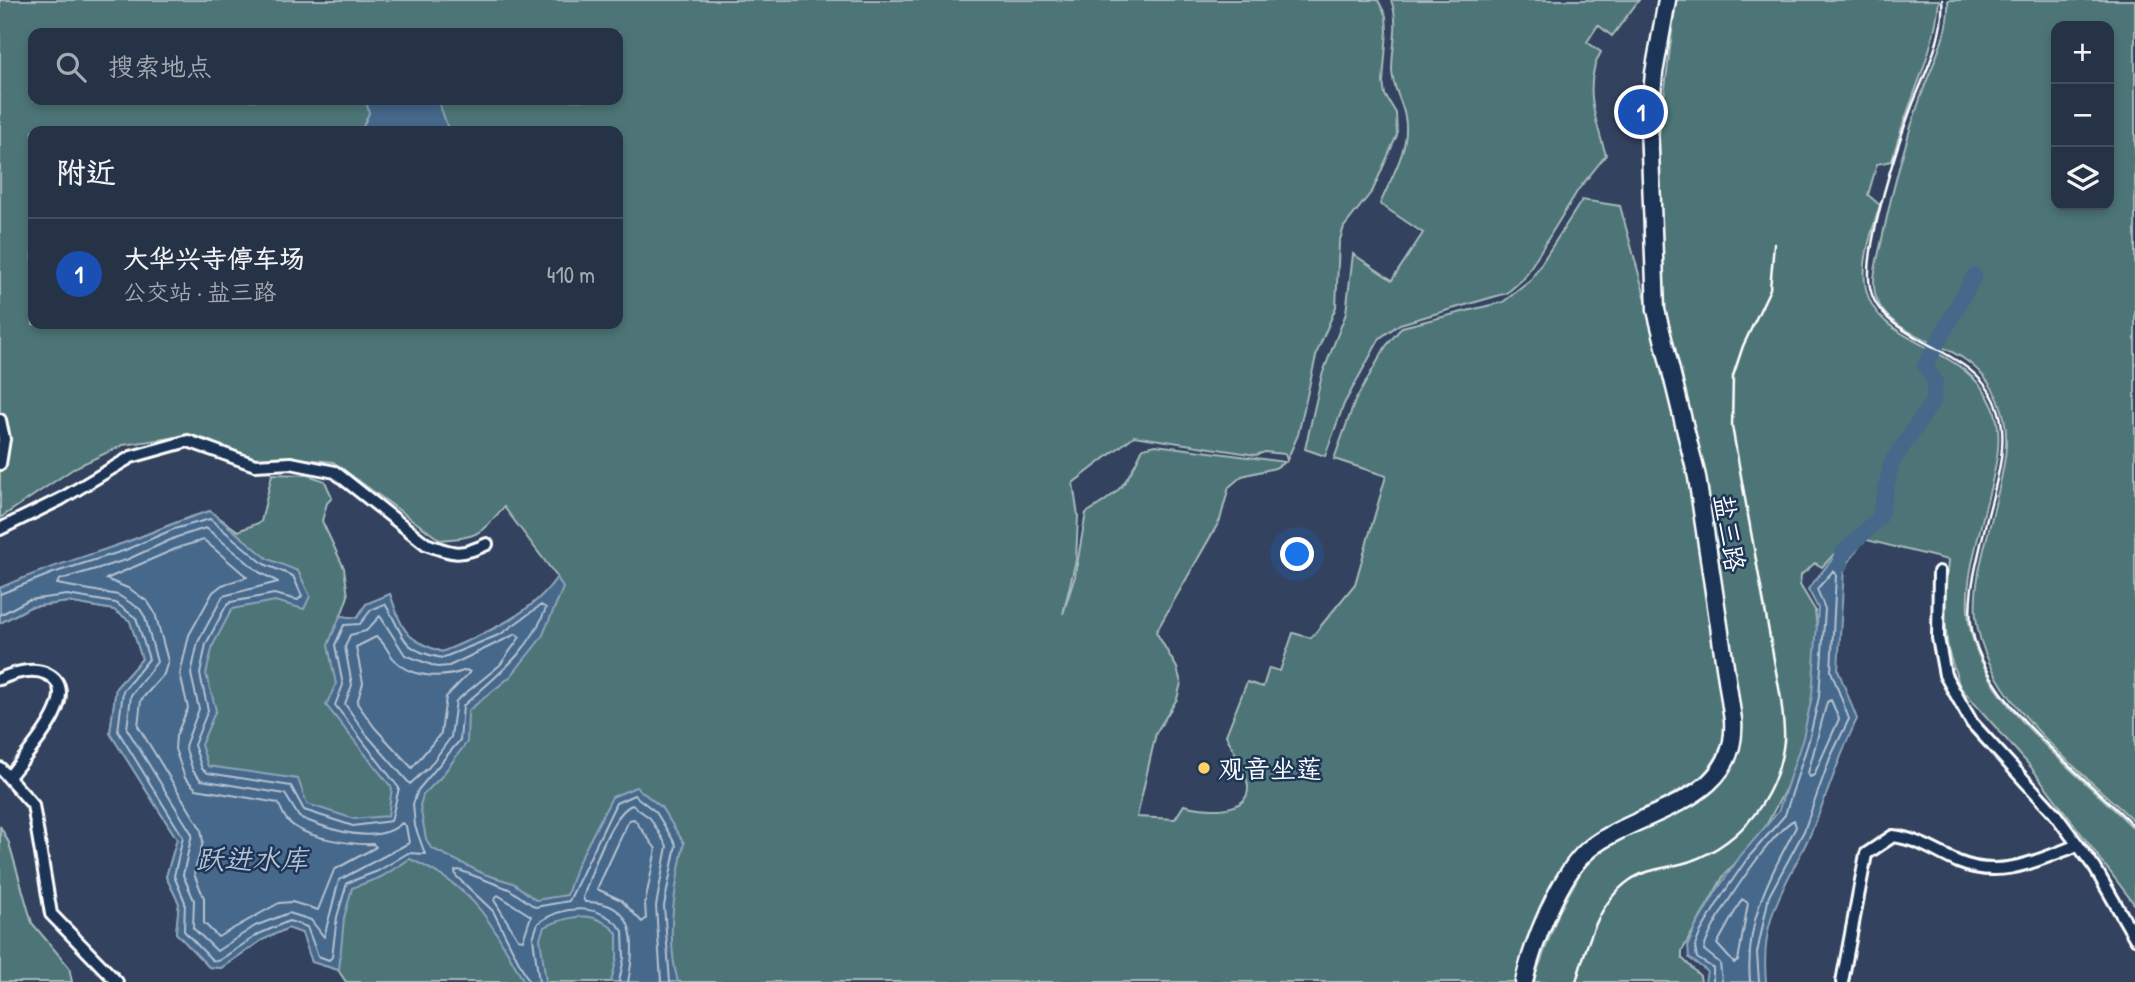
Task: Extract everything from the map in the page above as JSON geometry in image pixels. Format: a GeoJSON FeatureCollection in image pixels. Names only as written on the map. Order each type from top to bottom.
{"type":"FeatureCollection","features":[{"type":"Feature","properties":{"kind":"main road","name":"盐三路"},"geometry":{"type":"LineString","coordinates":[[1524,982],[1554,900],[1578,860],[1600,842],[1704,788],[1727,763],[1733,743],[1733,720],[1697,477],[1656,310],[1649,125],[1654,73],[1667,0]]}},
{"type":"Feature","properties":{"kind":"street"},"geometry":{"type":"LineString","coordinates":[[0,420],[4,439],[0,464]]}},
{"type":"Feature","properties":{"kind":"street"},"geometry":{"type":"LineString","coordinates":[[0,529],[61,499],[131,457],[188,441],[255,465],[291,463],[335,472],[426,544],[442,550],[466,554],[487,544]]}},
{"type":"Feature","properties":{"kind":"street"},"geometry":{"type":"LineString","coordinates":[[1939,572],[1938,638],[1945,675],[1972,723],[2055,814],[2078,845],[2135,937]]}},
{"type":"Feature","properties":{"kind":"street"},"geometry":{"type":"LineString","coordinates":[[0,679],[29,671],[44,672],[55,679],[59,688],[51,725],[29,748],[9,777]]}},
{"type":"Feature","properties":{"kind":"street"},"geometry":{"type":"LineString","coordinates":[[0,768],[33,805],[51,914],[117,982]]}},
{"type":"Feature","properties":{"kind":"street"},"geometry":{"type":"LineString","coordinates":[[1842,982],[1866,854],[1893,836],[1912,838],[1961,863],[2006,871],[2078,845]]}},
{"type":"Feature","properties":{"kind":"green space"},"geometry":{"type":"Polygon","coordinates":[[[0,0],[1378,0],[1386,16],[1387,31],[1383,82],[1385,95],[1396,113],[1397,135],[1373,190],[1344,227],[1339,243],[1336,307],[1317,352],[1298,435],[1287,460],[1285,454],[1265,452],[1256,455],[1134,436],[1073,483],[1078,516],[1076,560],[1063,614],[1075,576],[1086,513],[1121,487],[1143,448],[1156,445],[1285,462],[1275,468],[1242,476],[1229,487],[1220,520],[1156,632],[1177,668],[1181,683],[1177,699],[1156,733],[1137,817],[1175,819],[1184,805],[1223,809],[1233,807],[1247,796],[1245,773],[1226,735],[1247,682],[1263,687],[1269,668],[1280,671],[1293,633],[1311,638],[1355,584],[1386,476],[1334,459],[1355,401],[1386,346],[1402,327],[1503,302],[1530,281],[1582,200],[1620,206],[1679,419],[1699,515],[1726,730],[1716,757],[1699,779],[1588,842],[1517,982],[346,982],[338,970],[312,962],[302,933],[288,928],[262,940],[221,968],[209,967],[176,933],[179,903],[166,877],[177,839],[110,733],[116,688],[142,659],[130,621],[114,610],[68,602],[30,607],[0,623],[0,588],[210,511],[238,531],[261,522],[272,474],[308,475],[325,481],[332,498],[327,503],[322,521],[344,568],[348,596],[341,616],[357,618],[366,604],[390,594],[406,632],[419,643],[442,652],[490,631],[520,613],[534,603],[557,577],[504,507],[477,533],[463,538],[440,540],[333,462],[287,457],[247,461],[206,439],[185,436],[123,445],[76,467],[0,518],[0,0]]]}},
{"type":"Feature","properties":{"kind":"green space"},"geometry":{"type":"Polygon","coordinates":[[[1391,0],[1639,0],[1612,36],[1598,25],[1587,42],[1601,52],[1595,64],[1592,90],[1595,116],[1606,155],[1578,190],[1524,278],[1507,293],[1400,324],[1380,338],[1344,404],[1325,456],[1305,449],[1322,375],[1346,313],[1353,254],[1392,280],[1423,233],[1380,204],[1403,151],[1406,128],[1404,111],[1392,76],[1395,26],[1391,0]]]}},
{"type":"Feature","properties":{"kind":"green space"},"geometry":{"type":"Polygon","coordinates":[[[1676,0],[1939,0],[1932,41],[1892,161],[1877,164],[1868,195],[1880,205],[1867,253],[1865,283],[1872,304],[1885,321],[1963,369],[1980,385],[1993,407],[1998,433],[1996,462],[1969,587],[1968,611],[1974,644],[1988,674],[2008,704],[2032,732],[2135,830],[2135,905],[2030,766],[1960,687],[1948,650],[1944,611],[1948,560],[1851,536],[1822,567],[1815,563],[1801,575],[1800,585],[1815,610],[1819,647],[1812,707],[1793,775],[1760,837],[1724,875],[1682,951],[1682,958],[1700,976],[1701,982],[1533,982],[1559,912],[1583,868],[1609,844],[1709,789],[1739,717],[1705,484],[1663,325],[1659,136],[1676,0]]]}},
{"type":"Feature","properties":{"kind":"green space"},"geometry":{"type":"Polygon","coordinates":[[[1948,0],[2135,0],[2135,822],[2062,755],[2015,704],[1996,676],[1983,647],[1976,617],[1976,591],[2006,445],[2004,417],[1997,397],[1981,373],[1970,363],[1909,332],[1885,313],[1877,301],[1874,274],[1890,203],[1915,113],[1946,25],[1948,0]]]}},
{"type":"Feature","properties":{"kind":"green space"},"geometry":{"type":"Polygon","coordinates":[[[0,826],[9,843],[32,923],[69,967],[72,982],[0,982],[0,826]]]}},
{"type":"Feature","properties":{"kind":"water"},"geometry":{"type":"Polygon","coordinates":[[[367,105],[440,105],[447,126],[363,126],[369,113],[367,105]]]}},
{"type":"Feature","properties":{"kind":"water","name":"跃进水库"},"geometry":{"type":"Polygon","coordinates":[[[210,511],[268,559],[298,571],[310,596],[304,609],[275,601],[232,609],[213,645],[206,674],[216,710],[201,745],[208,766],[298,779],[307,804],[354,819],[388,816],[392,788],[326,705],[336,684],[328,645],[340,616],[357,618],[366,604],[390,594],[406,632],[419,643],[442,652],[490,631],[520,613],[534,603],[557,577],[563,588],[542,637],[511,676],[468,711],[467,742],[441,777],[423,795],[420,806],[426,839],[431,848],[484,874],[513,883],[536,900],[567,895],[577,865],[612,797],[636,787],[661,807],[684,843],[672,930],[678,982],[611,982],[617,958],[617,933],[600,920],[582,916],[544,927],[540,938],[546,982],[524,982],[491,924],[467,895],[433,870],[410,859],[381,877],[352,888],[344,918],[339,970],[312,962],[302,933],[288,928],[262,940],[221,968],[209,967],[176,933],[179,903],[166,877],[177,839],[110,733],[116,688],[142,659],[130,621],[114,610],[68,602],[30,607],[0,623],[0,588],[210,511]]]}},
{"type":"Feature","properties":{"kind":"water"},"geometry":{"type":"Polygon","coordinates":[[[1862,543],[1844,569],[1838,670],[1857,719],[1810,835],[1783,888],[1770,921],[1765,959],[1766,982],[1705,982],[1707,971],[1689,958],[1688,945],[1717,890],[1741,855],[1778,812],[1803,738],[1812,696],[1818,608],[1808,589],[1838,552],[1862,543]]]}},
{"type":"Feature","properties":{"kind":"waterway"},"geometry":{"type":"LineString","coordinates":[[1840,565],[1842,554],[1879,518],[1892,462],[1933,401],[1935,382],[1925,366],[1974,276]]}},
{"type":"Feature","properties":{"kind":"railway"},"geometry":{"type":"LineString","coordinates":[[1942,0],[1937,41],[1884,192],[1873,241],[1869,279],[1875,301],[1888,318],[1906,332],[1970,370],[1988,388],[1999,412],[2002,426],[2001,456],[1970,606],[1972,630],[1981,658],[2016,712],[2135,827]]}},
{"type":"Feature","properties":{"kind":"railway"},"geometry":{"type":"LineString","coordinates":[[1576,982],[1601,913],[1619,889],[1637,876],[1691,861],[1726,842],[1741,829],[1765,798],[1780,761],[1784,741],[1781,699],[1732,426],[1733,376],[1743,346],[1770,289],[1774,244]]}},
{"type":"Feature","properties":{"kind":"place","name":"大华兴寺停车场"},"geometry":{"type":"Point","coordinates":[1641,112]}},
{"type":"Feature","properties":{"kind":"place","name":"观音坐莲"},"geometry":{"type":"Point","coordinates":[1204,768]}}]}
